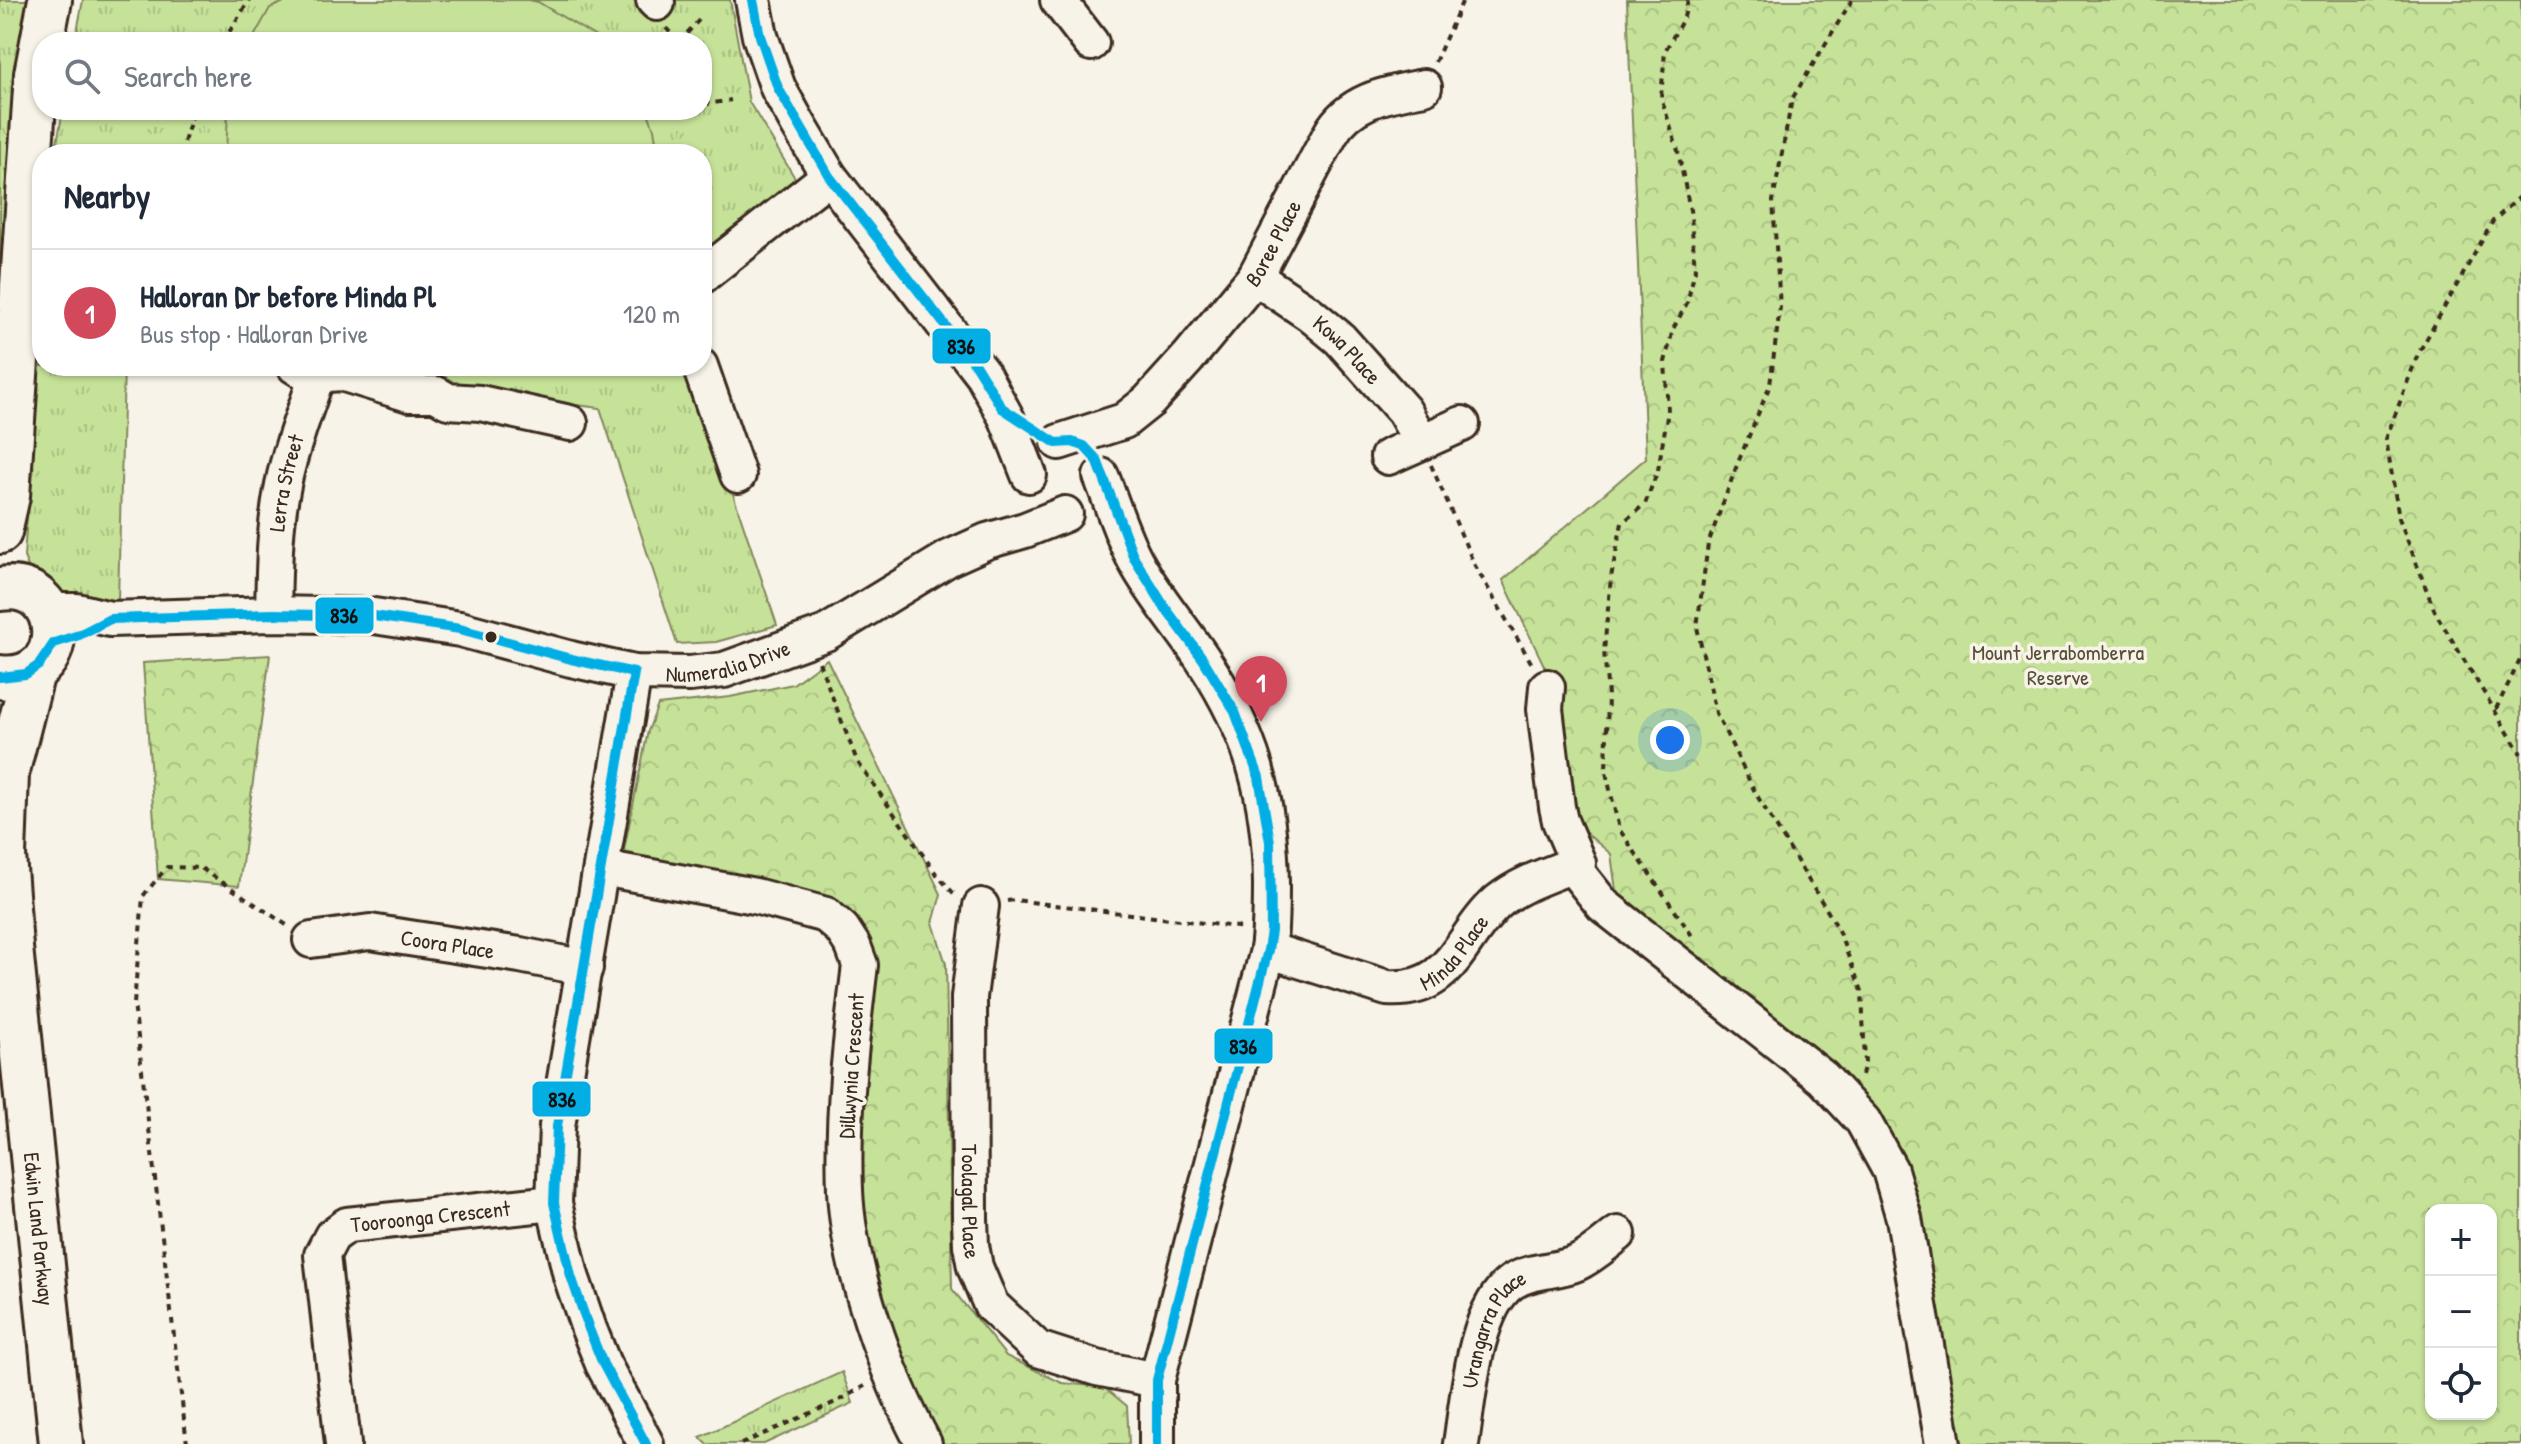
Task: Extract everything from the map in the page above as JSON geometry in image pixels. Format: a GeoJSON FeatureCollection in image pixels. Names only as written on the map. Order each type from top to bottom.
{"type":"FeatureCollection","features":[{"type":"Feature","properties":{"kind":"main road","name":"Edwin Land Parkway"},"geometry":{"type":"LineString","coordinates":[[44,32],[50,0]]}},
{"type":"Feature","properties":{"kind":"main road","name":"Edwin Land Parkway"},"geometry":{"type":"LineString","coordinates":[[33,120],[4,514],[26,630],[3,757],[4,845],[9,933],[61,1444]]}},
{"type":"Feature","properties":{"kind":"street"},"geometry":{"type":"LineString","coordinates":[[753,0],[760,36],[778,88],[829,176],[973,361],[1002,408],[1035,498],[1051,511],[1068,514],[1104,532],[1134,558]]}},
{"type":"Feature","properties":{"kind":"street"},"geometry":{"type":"LineString","coordinates":[[1058,0],[1091,43]]}},
{"type":"Feature","properties":{"kind":"street","name":"Boree Place"},"geometry":{"type":"LineString","coordinates":[[1101,474],[1109,444],[1124,421],[1159,391],[1255,277],[1339,121],[1368,101],[1424,87]]}},
{"type":"Feature","properties":{"kind":"street"},"geometry":{"type":"LineString","coordinates":[[712,268],[829,176]]}},
{"type":"Feature","properties":{"kind":"street","name":"Kowa Place"},"geometry":{"type":"LineString","coordinates":[[1255,277],[1340,339],[1404,411],[1421,441]]}},
{"type":"Feature","properties":{"kind":"street","name":"Lerra Street"},"geometry":{"type":"LineString","coordinates":[[273,614],[277,527],[305,376]]}},
{"type":"Feature","properties":{"kind":"street"},"geometry":{"type":"LineString","coordinates":[[351,376],[409,394],[436,394],[448,401],[480,403],[570,423]]}},
{"type":"Feature","properties":{"kind":"street"},"geometry":{"type":"LineString","coordinates":[[703,376],[738,475]]}},
{"type":"Feature","properties":{"kind":"street"},"geometry":{"type":"LineString","coordinates":[[1002,408],[1058,442]]}},
{"type":"Feature","properties":{"kind":"street","name":"Boree Place"},"geometry":{"type":"LineString","coordinates":[[1058,442],[1124,421]]}},
{"type":"Feature","properties":{"kind":"street"},"geometry":{"type":"LineString","coordinates":[[1388,457],[1462,424]]}},
{"type":"Feature","properties":{"kind":"street"},"geometry":{"type":"LineString","coordinates":[[1029,480],[1032,463],[1039,452],[1058,442],[1084,446],[1097,460],[1134,558],[1235,712],[1259,777],[1270,842],[1270,940],[1157,1380],[1157,1444]]}},
{"type":"Feature","properties":{"kind":"street"},"geometry":{"type":"LineString","coordinates":[[1068,514],[1084,509],[1094,500],[1100,489],[1101,474]]}},
{"type":"Feature","properties":{"kind":"street","name":"Numeralia Drive"},"geometry":{"type":"LineString","coordinates":[[987,541],[1012,516],[1029,480]]}},
{"type":"Feature","properties":{"kind":"street","name":"Numeralia Drive"},"geometry":{"type":"LineString","coordinates":[[26,630],[77,611],[110,619],[329,614],[413,621],[460,629],[634,673],[690,674],[724,670],[826,633],[930,569],[987,541],[1068,514]]}},
{"type":"Feature","properties":{"kind":"street"},"geometry":{"type":"LineString","coordinates":[[634,673],[585,968],[571,1030],[557,1126],[554,1203],[571,1276],[589,1329],[603,1364],[646,1444]]}},
{"type":"Feature","properties":{"kind":"street"},"geometry":{"type":"LineString","coordinates":[[1546,692],[1559,815],[1575,865],[1603,905],[1823,1078],[1854,1109],[1885,1157],[1904,1218],[1943,1444]]}},
{"type":"Feature","properties":{"kind":"street","name":"Minda Place"},"geometry":{"type":"LineString","coordinates":[[1270,940],[1387,988],[1422,984],[1450,965],[1484,916],[1500,901],[1516,890],[1575,865]]}},
{"type":"Feature","properties":{"kind":"street","name":"Dillwynia Crescent"},"geometry":{"type":"LineString","coordinates":[[602,868],[755,896],[826,915],[842,929],[853,946],[860,965],[845,1113],[845,1192],[856,1263],[881,1348],[924,1444]]}},
{"type":"Feature","properties":{"kind":"street","name":"Toolagal Place"},"geometry":{"type":"LineString","coordinates":[[981,906],[969,997],[970,1232],[975,1267],[991,1305],[1038,1349],[1097,1368],[1157,1380]]}},
{"type":"Feature","properties":{"kind":"street","name":"Coora Place"},"geometry":{"type":"LineString","coordinates":[[311,940],[370,932],[585,968]]}},
{"type":"Feature","properties":{"kind":"street","name":"Tooroonga Crescent"},"geometry":{"type":"LineString","coordinates":[[343,1444],[322,1255],[332,1236],[347,1225],[554,1203]]}},
{"type":"Feature","properties":{"kind":"street","name":"Urangarra Place"},"geometry":{"type":"LineString","coordinates":[[1461,1444],[1471,1378],[1486,1313],[1511,1283],[1534,1273],[1577,1263],[1618,1234]]}},
{"type":"Feature","properties":{"kind":"path"},"geometry":{"type":"LineString","coordinates":[[229,32],[249,0]]}},
{"type":"Feature","properties":{"kind":"path"},"geometry":{"type":"LineString","coordinates":[[1424,87],[1463,0]]}},
{"type":"Feature","properties":{"kind":"path"},"geometry":{"type":"LineString","coordinates":[[1688,0],[1684,17],[1665,51],[1661,97],[1678,151],[1691,215],[1695,270],[1687,303],[1673,329],[1665,362],[1668,411],[1658,470],[1645,504],[1622,523],[1611,577],[1604,651],[1608,695],[1606,772],[1619,829],[1700,948]]}},
{"type":"Feature","properties":{"kind":"path"},"geometry":{"type":"LineString","coordinates":[[1852,0],[1792,99],[1773,201],[1780,307],[1770,385],[1708,544],[1697,627],[1716,713],[1756,794],[1836,925],[1862,991],[1865,1063],[1854,1109]]}},
{"type":"Feature","properties":{"kind":"path"},"geometry":{"type":"LineString","coordinates":[[688,32],[699,20]]}},
{"type":"Feature","properties":{"kind":"path"},"geometry":{"type":"LineString","coordinates":[[712,103],[731,100]]}},
{"type":"Feature","properties":{"kind":"path"},"geometry":{"type":"LineString","coordinates":[[184,144],[191,120]]}},
{"type":"Feature","properties":{"kind":"path"},"geometry":{"type":"LineString","coordinates":[[2521,196],[2493,221],[2418,354],[2386,439],[2399,518],[2435,612],[2521,754]]}},
{"type":"Feature","properties":{"kind":"path"},"geometry":{"type":"LineString","coordinates":[[1421,441],[1474,564],[1546,692]]}},
{"type":"Feature","properties":{"kind":"path"},"geometry":{"type":"LineString","coordinates":[[2496,709],[2521,658]]}},
{"type":"Feature","properties":{"kind":"path"},"geometry":{"type":"LineString","coordinates":[[818,660],[857,761],[937,875],[961,902],[981,906],[1014,900],[1270,940]]}},
{"type":"Feature","properties":{"kind":"path"},"geometry":{"type":"LineString","coordinates":[[187,1444],[134,1004],[143,896],[167,867],[201,868],[311,940]]}},
{"type":"Feature","properties":{"kind":"path"},"geometry":{"type":"LineString","coordinates":[[741,1444],[892,1373]]}},
{"type":"Feature","properties":{"kind":"green space"},"geometry":{"type":"Polygon","coordinates":[[[0,0],[40,0],[37,32],[32,32],[32,82],[0,412],[0,0]]]}},
{"type":"Feature","properties":{"kind":"green space"},"geometry":{"type":"Polygon","coordinates":[[[83,0],[730,0],[749,102],[801,188],[712,261],[712,144],[57,144],[61,120],[712,120],[712,32],[77,32],[83,0]]]}},
{"type":"Feature","properties":{"kind":"green space"},"geometry":{"type":"Polygon","coordinates":[[[289,0],[529,0],[538,2],[588,32],[257,32],[270,8],[289,0]]]}},
{"type":"Feature","properties":{"kind":"green space","name":"Mount Jerrabomberra Reserve"},"geometry":{"type":"Polygon","coordinates":[[[1627,0],[2521,0],[2521,1444],[1953,1444],[1904,1168],[1618,905],[1611,854],[1574,823],[1551,680],[1503,580],[1646,458],[1627,0]]]}},
{"type":"Feature","properties":{"kind":"green space"},"geometry":{"type":"Polygon","coordinates":[[[228,120],[651,120],[656,144],[226,144],[228,120]]]}},
{"type":"Feature","properties":{"kind":"green space"},"geometry":{"type":"Polygon","coordinates":[[[37,376],[124,376],[118,601],[40,595],[24,557],[37,376]]]}},
{"type":"Feature","properties":{"kind":"green space"},"geometry":{"type":"Polygon","coordinates":[[[404,376],[693,376],[777,625],[716,642],[677,644],[600,408],[463,391],[404,376]]]}},
{"type":"Feature","properties":{"kind":"green space"},"geometry":{"type":"Polygon","coordinates":[[[270,655],[239,886],[158,879],[143,663],[270,655]]]}},
{"type":"Feature","properties":{"kind":"green space"},"geometry":{"type":"Polygon","coordinates":[[[827,659],[941,894],[933,923],[946,964],[952,1289],[1006,1356],[1062,1383],[1104,1387],[1127,1406],[1129,1444],[943,1444],[902,1360],[855,1196],[873,1012],[864,939],[635,865],[624,850],[648,731],[658,705],[730,697],[793,684],[827,659]]]}},
{"type":"Feature","properties":{"kind":"green space"},"geometry":{"type":"Polygon","coordinates":[[[842,1372],[853,1403],[764,1444],[707,1444],[700,1437],[842,1372]]]}},
{"type":"Feature","properties":{"kind":"transit line","name":"836"},"geometry":{"type":"LineString","coordinates":[[753,0],[760,36],[778,88],[829,176],[973,361],[1002,408],[1056,443],[1072,442],[1084,446],[1097,460],[1134,558],[1235,712],[1259,777],[1270,842],[1271,931],[1157,1380],[1157,1444]]}},
{"type":"Feature","properties":{"kind":"transit line","name":"836"},"geometry":{"type":"LineString","coordinates":[[0,677],[26,674],[39,665],[54,643],[79,635],[110,619],[273,614],[374,616],[460,629],[634,673],[557,1126],[554,1203],[571,1276],[589,1329],[603,1364],[646,1444]]}},
{"type":"Feature","properties":{"kind":"place","name":"Halloran Dr before Minda Pl"},"geometry":{"type":"Point","coordinates":[1261,722]}}]}
